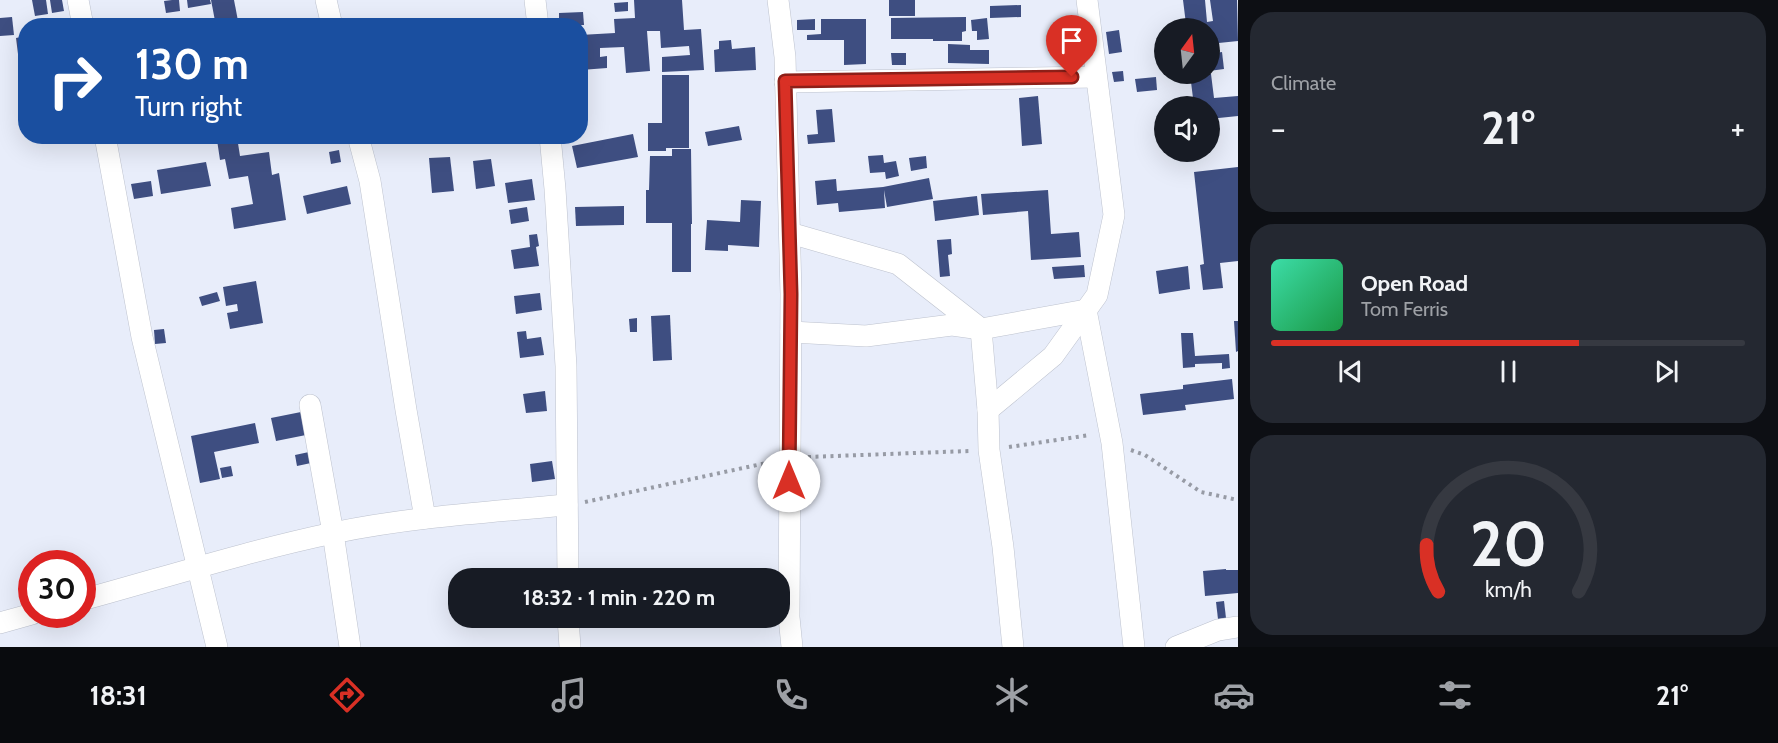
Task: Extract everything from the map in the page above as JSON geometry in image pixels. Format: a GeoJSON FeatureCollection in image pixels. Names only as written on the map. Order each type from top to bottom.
{"type":"FeatureCollection","features":[{"type":"Feature","properties":{"kind":"street"},"geometry":{"type":"LineString","coordinates":[[78,0],[81,18]]}},
{"type":"Feature","properties":{"kind":"street"},"geometry":{"type":"LineString","coordinates":[[326,0],[330,18]]}},
{"type":"Feature","properties":{"kind":"street"},"geometry":{"type":"LineString","coordinates":[[536,0],[537,18]]}},
{"type":"Feature","properties":{"kind":"street"},"geometry":{"type":"LineString","coordinates":[[778,0],[785,57],[790,233],[789,617],[792,647]]}},
{"type":"Feature","properties":{"kind":"street"},"geometry":{"type":"LineString","coordinates":[[988,410],[1053,356],[1097,295],[1114,215],[1087,0]]}},
{"type":"Feature","properties":{"kind":"street"},"geometry":{"type":"LineString","coordinates":[[785,81],[1096,76]]}},
{"type":"Feature","properties":{"kind":"street"},"geometry":{"type":"LineString","coordinates":[[106,144],[142,337],[217,647]]}},
{"type":"Feature","properties":{"kind":"street"},"geometry":{"type":"LineString","coordinates":[[360,144],[370,181],[425,518]]}},
{"type":"Feature","properties":{"kind":"street"},"geometry":{"type":"LineString","coordinates":[[551,144],[566,366],[568,568]]}},
{"type":"Feature","properties":{"kind":"street"},"geometry":{"type":"LineString","coordinates":[[790,233],[898,264],[981,329],[989,450],[1003,547],[1013,647]]}},
{"type":"Feature","properties":{"kind":"street"},"geometry":{"type":"LineString","coordinates":[[791,332],[866,336],[952,326],[981,329],[1086,310]]}},
{"type":"Feature","properties":{"kind":"street"},"geometry":{"type":"LineString","coordinates":[[1086,310],[1112,443],[1134,647]]}},
{"type":"Feature","properties":{"kind":"street"},"geometry":{"type":"LineString","coordinates":[[310,405],[333,533],[350,647]]}},
{"type":"Feature","properties":{"kind":"street"},"geometry":{"type":"LineString","coordinates":[[96,596],[197,567],[333,533],[425,518],[567,506]]}},
{"type":"Feature","properties":{"kind":"street"},"geometry":{"type":"LineString","coordinates":[[0,623],[18,618]]}},
{"type":"Feature","properties":{"kind":"street"},"geometry":{"type":"LineString","coordinates":[[1176,647],[1218,630],[1238,627]]}},
{"type":"Feature","properties":{"kind":"street"},"geometry":{"type":"LineString","coordinates":[[569,628],[570,647]]}},
{"type":"Feature","properties":{"kind":"path"},"geometry":{"type":"LineString","coordinates":[[567,506],[789,458],[989,450],[1090,435],[1145,455],[1201,492],[1238,500]]}},
{"type":"Feature","properties":{"kind":"building"},"geometry":{"type":"Polygon","coordinates":[[[32,0],[46,0],[48,14],[35,16],[32,0]]]}},
{"type":"Feature","properties":{"kind":"building"},"geometry":{"type":"Polygon","coordinates":[[[50,0],[62,0],[64,11],[52,13],[50,0]]]}},
{"type":"Feature","properties":{"kind":"building"},"geometry":{"type":"Polygon","coordinates":[[[179,0],[180,11],[166,13],[164,1],[179,0]]]}},
{"type":"Feature","properties":{"kind":"building"},"geometry":{"type":"Polygon","coordinates":[[[187,0],[210,0],[211,4],[188,8],[187,0]]]}},
{"type":"Feature","properties":{"kind":"building"},"geometry":{"type":"Polygon","coordinates":[[[211,0],[234,0],[237,18],[214,18],[211,0]]]}},
{"type":"Feature","properties":{"kind":"building"},"geometry":{"type":"Polygon","coordinates":[[[634,0],[682,0],[684,30],[701,29],[704,70],[662,72],[662,57],[690,55],[689,46],[661,48],[660,31],[647,31],[650,71],[626,73],[624,47],[600,48],[600,57],[607,56],[607,68],[588,69],[588,35],[615,33],[614,19],[635,18],[634,0]]]}},
{"type":"Feature","properties":{"kind":"building"},"geometry":{"type":"Polygon","coordinates":[[[889,0],[915,0],[915,16],[889,16],[889,0]]]}},
{"type":"Feature","properties":{"kind":"building"},"geometry":{"type":"Polygon","coordinates":[[[1183,0],[1205,0],[1207,18],[1185,18],[1183,0]]]}},
{"type":"Feature","properties":{"kind":"building"},"geometry":{"type":"Polygon","coordinates":[[[1210,0],[1237,0],[1238,41],[1220,43],[1220,18],[1213,18],[1210,0]]]}},
{"type":"Feature","properties":{"kind":"building"},"geometry":{"type":"Polygon","coordinates":[[[628,2],[628,11],[615,12],[614,3],[628,2]]]}},
{"type":"Feature","properties":{"kind":"building"},"geometry":{"type":"Polygon","coordinates":[[[1021,5],[1021,17],[990,18],[990,6],[1021,5]]]}},
{"type":"Feature","properties":{"kind":"building"},"geometry":{"type":"Polygon","coordinates":[[[583,12],[583,18],[559,18],[559,13],[583,12]]]}},
{"type":"Feature","properties":{"kind":"building"},"geometry":{"type":"Polygon","coordinates":[[[12,17],[14,35],[0,36],[0,18],[12,17]]]}},
{"type":"Feature","properties":{"kind":"building"},"geometry":{"type":"Polygon","coordinates":[[[966,17],[966,31],[962,32],[962,41],[891,39],[891,18],[966,17]]]}},
{"type":"Feature","properties":{"kind":"building"},"geometry":{"type":"Polygon","coordinates":[[[987,18],[989,39],[977,40],[977,31],[972,31],[971,20],[987,18]]]}},
{"type":"Feature","properties":{"kind":"building"},"geometry":{"type":"Polygon","coordinates":[[[815,19],[815,30],[797,30],[797,20],[815,19]]]}},
{"type":"Feature","properties":{"kind":"building"},"geometry":{"type":"Polygon","coordinates":[[[821,19],[866,19],[866,64],[844,65],[844,40],[807,40],[807,35],[821,34],[821,19]]]}},
{"type":"Feature","properties":{"kind":"building"},"geometry":{"type":"Polygon","coordinates":[[[1119,30],[1122,52],[1109,54],[1106,32],[1119,30]]]}},
{"type":"Feature","properties":{"kind":"building"},"geometry":{"type":"Polygon","coordinates":[[[731,40],[732,49],[755,47],[756,70],[715,72],[714,50],[719,49],[719,41],[731,40]]]}},
{"type":"Feature","properties":{"kind":"building"},"geometry":{"type":"Polygon","coordinates":[[[948,44],[970,45],[970,50],[989,50],[989,64],[948,63],[948,44]]]}},
{"type":"Feature","properties":{"kind":"building"},"geometry":{"type":"Polygon","coordinates":[[[1220,52],[1222,52],[1224,69],[1220,70],[1220,52]]]}},
{"type":"Feature","properties":{"kind":"building"},"geometry":{"type":"Polygon","coordinates":[[[891,53],[906,53],[906,65],[892,65],[891,53]]]}},
{"type":"Feature","properties":{"kind":"building"},"geometry":{"type":"Polygon","coordinates":[[[1123,71],[1124,81],[1114,82],[1112,72],[1123,71]]]}},
{"type":"Feature","properties":{"kind":"building"},"geometry":{"type":"Polygon","coordinates":[[[662,75],[689,75],[689,148],[648,151],[648,123],[662,123],[662,75]]]}},
{"type":"Feature","properties":{"kind":"building"},"geometry":{"type":"Polygon","coordinates":[[[1154,77],[1157,90],[1137,92],[1135,79],[1154,77]]]}},
{"type":"Feature","properties":{"kind":"building"},"geometry":{"type":"Polygon","coordinates":[[[1191,84],[1212,84],[1214,96],[1193,96],[1191,84]]]}},
{"type":"Feature","properties":{"kind":"building"},"geometry":{"type":"Polygon","coordinates":[[[1038,96],[1042,144],[1022,146],[1019,98],[1038,96]]]}},
{"type":"Feature","properties":{"kind":"building"},"geometry":{"type":"Polygon","coordinates":[[[1238,96],[1238,116],[1220,118],[1220,98],[1238,96]]]}},
{"type":"Feature","properties":{"kind":"building"},"geometry":{"type":"Polygon","coordinates":[[[832,109],[835,142],[808,144],[807,135],[818,134],[816,110],[832,109]]]}},
{"type":"Feature","properties":{"kind":"building"},"geometry":{"type":"Polygon","coordinates":[[[739,126],[742,140],[708,146],[705,132],[739,126]]]}},
{"type":"Feature","properties":{"kind":"building"},"geometry":{"type":"Polygon","coordinates":[[[633,134],[638,157],[577,168],[572,146],[633,134]]]}},
{"type":"Feature","properties":{"kind":"building"},"geometry":{"type":"Polygon","coordinates":[[[218,144],[238,144],[240,156],[269,152],[272,175],[279,173],[286,220],[234,229],[231,208],[253,204],[248,176],[229,179],[225,159],[220,160],[218,144]]]}},
{"type":"Feature","properties":{"kind":"building"},"geometry":{"type":"Polygon","coordinates":[[[672,149],[691,149],[691,272],[672,272],[672,223],[646,223],[646,190],[649,190],[650,156],[672,156],[672,149]]]}},
{"type":"Feature","properties":{"kind":"building"},"geometry":{"type":"Polygon","coordinates":[[[339,150],[341,162],[331,164],[329,152],[339,150]]]}},
{"type":"Feature","properties":{"kind":"building"},"geometry":{"type":"Polygon","coordinates":[[[883,155],[884,163],[896,161],[899,176],[886,179],[885,172],[870,173],[868,156],[883,155]]]}},
{"type":"Feature","properties":{"kind":"building"},"geometry":{"type":"Polygon","coordinates":[[[926,156],[927,168],[911,171],[909,158],[926,156]]]}},
{"type":"Feature","properties":{"kind":"building"},"geometry":{"type":"Polygon","coordinates":[[[450,157],[454,191],[432,193],[429,158],[450,157]]]}},
{"type":"Feature","properties":{"kind":"building"},"geometry":{"type":"Polygon","coordinates":[[[491,159],[495,186],[476,189],[473,161],[491,159]]]}},
{"type":"Feature","properties":{"kind":"building"},"geometry":{"type":"Polygon","coordinates":[[[206,162],[211,186],[161,194],[157,170],[206,162]]]}},
{"type":"Feature","properties":{"kind":"building"},"geometry":{"type":"Polygon","coordinates":[[[1238,167],[1238,261],[1220,263],[1223,288],[1203,290],[1200,265],[1204,264],[1194,172],[1238,167]]]}},
{"type":"Feature","properties":{"kind":"building"},"geometry":{"type":"Polygon","coordinates":[[[929,178],[933,199],[887,207],[884,190],[885,208],[839,212],[838,203],[817,205],[815,181],[836,179],[837,191],[883,187],[929,178]]]}},
{"type":"Feature","properties":{"kind":"building"},"geometry":{"type":"Polygon","coordinates":[[[532,179],[535,200],[508,203],[505,183],[532,179]]]}},
{"type":"Feature","properties":{"kind":"building"},"geometry":{"type":"Polygon","coordinates":[[[151,181],[153,196],[134,199],[131,184],[151,181]]]}},
{"type":"Feature","properties":{"kind":"building"},"geometry":{"type":"Polygon","coordinates":[[[347,186],[351,204],[307,214],[303,196],[347,186]]]}},
{"type":"Feature","properties":{"kind":"building"},"geometry":{"type":"Polygon","coordinates":[[[1048,190],[1051,234],[1079,232],[1081,257],[1031,260],[1028,211],[983,215],[981,194],[1048,190]]]}},
{"type":"Feature","properties":{"kind":"building"},"geometry":{"type":"Polygon","coordinates":[[[977,196],[979,215],[935,221],[933,201],[977,196]]]}},
{"type":"Feature","properties":{"kind":"building"},"geometry":{"type":"Polygon","coordinates":[[[741,200],[761,201],[759,247],[728,245],[728,251],[705,250],[707,220],[740,222],[741,200]]]}},
{"type":"Feature","properties":{"kind":"building"},"geometry":{"type":"Polygon","coordinates":[[[624,206],[624,225],[576,226],[575,207],[624,206]]]}},
{"type":"Feature","properties":{"kind":"building"},"geometry":{"type":"Polygon","coordinates":[[[527,207],[529,221],[511,224],[509,210],[527,207]]]}},
{"type":"Feature","properties":{"kind":"building"},"geometry":{"type":"Polygon","coordinates":[[[537,234],[539,246],[536,247],[539,266],[514,269],[511,250],[530,247],[529,235],[537,234]]]}},
{"type":"Feature","properties":{"kind":"building"},"geometry":{"type":"Polygon","coordinates":[[[951,239],[952,254],[948,255],[950,276],[940,277],[937,240],[951,239]]]}},
{"type":"Feature","properties":{"kind":"building"},"geometry":{"type":"Polygon","coordinates":[[[1084,265],[1085,277],[1054,279],[1052,267],[1084,265]]]}},
{"type":"Feature","properties":{"kind":"building"},"geometry":{"type":"Polygon","coordinates":[[[1188,266],[1190,289],[1159,294],[1156,271],[1188,266]]]}},
{"type":"Feature","properties":{"kind":"building"},"geometry":{"type":"Polygon","coordinates":[[[256,281],[263,323],[230,329],[227,313],[238,311],[237,304],[226,306],[223,287],[256,281]]]}},
{"type":"Feature","properties":{"kind":"building"},"geometry":{"type":"Polygon","coordinates":[[[217,292],[220,301],[202,306],[199,297],[217,292]]]}},
{"type":"Feature","properties":{"kind":"building"},"geometry":{"type":"Polygon","coordinates":[[[540,293],[542,310],[516,314],[514,296],[540,293]]]}},
{"type":"Feature","properties":{"kind":"building"},"geometry":{"type":"Polygon","coordinates":[[[670,315],[672,360],[653,361],[651,316],[670,315]]]}},
{"type":"Feature","properties":{"kind":"building"},"geometry":{"type":"Polygon","coordinates":[[[637,318],[637,332],[630,332],[629,319],[637,318]]]}},
{"type":"Feature","properties":{"kind":"building"},"geometry":{"type":"Polygon","coordinates":[[[1234,321],[1238,321],[1238,351],[1236,352],[1234,321]]]}},
{"type":"Feature","properties":{"kind":"building"},"geometry":{"type":"Polygon","coordinates":[[[164,329],[166,343],[155,344],[154,330],[164,329]]]}},
{"type":"Feature","properties":{"kind":"building"},"geometry":{"type":"Polygon","coordinates":[[[526,331],[527,339],[541,337],[544,355],[520,358],[517,332],[526,331]]]}},
{"type":"Feature","properties":{"kind":"building"},"geometry":{"type":"Polygon","coordinates":[[[1181,333],[1193,333],[1195,356],[1229,354],[1230,368],[1222,369],[1222,363],[1195,364],[1195,367],[1183,368],[1181,333]]]}},
{"type":"Feature","properties":{"kind":"building"},"geometry":{"type":"Polygon","coordinates":[[[1232,379],[1234,399],[1185,405],[1186,410],[1143,415],[1140,394],[1183,389],[1183,385],[1232,379]]]}},
{"type":"Feature","properties":{"kind":"building"},"geometry":{"type":"Polygon","coordinates":[[[545,391],[547,411],[526,413],[523,394],[545,391]]]}},
{"type":"Feature","properties":{"kind":"building"},"geometry":{"type":"Polygon","coordinates":[[[301,412],[306,435],[276,441],[271,418],[301,412]]]}},
{"type":"Feature","properties":{"kind":"building"},"geometry":{"type":"Polygon","coordinates":[[[255,423],[259,443],[214,452],[220,479],[200,483],[191,436],[255,423]]]}},
{"type":"Feature","properties":{"kind":"building"},"geometry":{"type":"Polygon","coordinates":[[[309,452],[311,463],[297,466],[295,455],[309,452]]]}},
{"type":"Feature","properties":{"kind":"building"},"geometry":{"type":"Polygon","coordinates":[[[552,461],[555,479],[532,482],[530,464],[552,461]]]}},
{"type":"Feature","properties":{"kind":"building"},"geometry":{"type":"Polygon","coordinates":[[[231,466],[233,476],[222,478],[220,468],[231,466]]]}},
{"type":"Feature","properties":{"kind":"building"},"geometry":{"type":"Polygon","coordinates":[[[1238,570],[1238,593],[1205,596],[1203,571],[1238,570]]]}},
{"type":"Feature","properties":{"kind":"building"},"geometry":{"type":"Polygon","coordinates":[[[1224,601],[1226,618],[1218,619],[1216,602],[1224,601]]]}},
{"type":"Feature","properties":{"kind":"route"},"geometry":{"type":"LineString","coordinates":[[789,481],[791,294],[785,81],[1072,77]]}}]}
